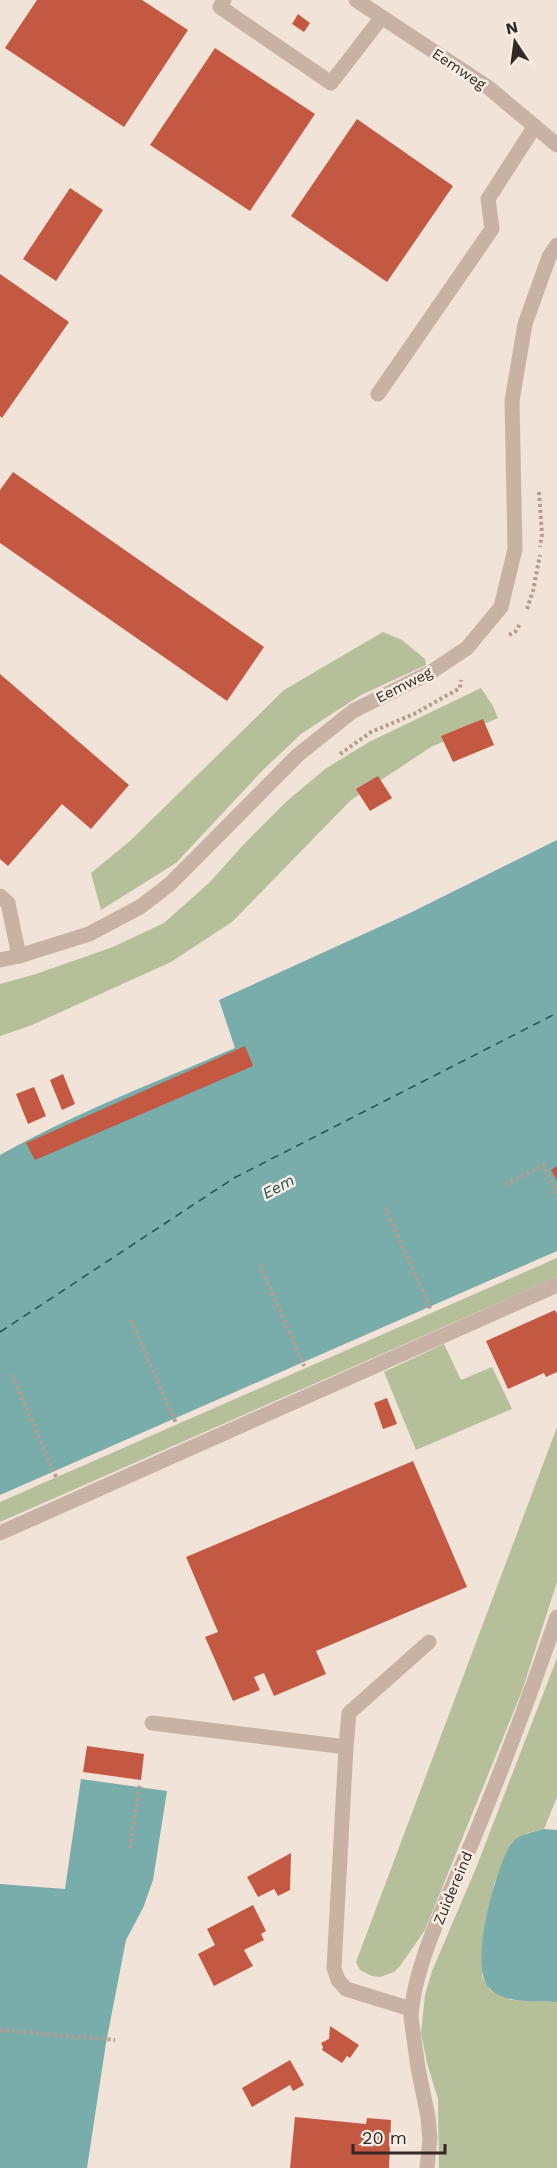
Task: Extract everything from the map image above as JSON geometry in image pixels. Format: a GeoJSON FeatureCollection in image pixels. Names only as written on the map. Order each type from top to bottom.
{"type":"FeatureCollection","features":[{"type":"Feature","properties":{"kind":"street"},"geometry":{"type":"LineString","coordinates":[[224,0],[220,7],[331,82],[382,17]]}},
{"type":"Feature","properties":{"kind":"street","name":"Eemweg"},"geometry":{"type":"LineString","coordinates":[[356,0],[489,88],[557,145]]}},
{"type":"Feature","properties":{"kind":"street"},"geometry":{"type":"LineString","coordinates":[[378,394],[492,229],[488,199],[535,126]]}},
{"type":"Feature","properties":{"kind":"street","name":"Eemweg"},"geometry":{"type":"LineString","coordinates":[[0,960],[89,934],[140,907],[170,884],[298,755],[353,711],[431,672],[467,648],[501,607],[515,549],[512,401],[525,324],[549,257],[557,244]]}},
{"type":"Feature","properties":{"kind":"street"},"geometry":{"type":"LineString","coordinates":[[0,896],[8,903],[19,956]]}},
{"type":"Feature","properties":{"kind":"street"},"geometry":{"type":"LineString","coordinates":[[0,1533],[557,1285]]}},
{"type":"Feature","properties":{"kind":"street","name":"Zuidereind"},"geometry":{"type":"LineString","coordinates":[[427,2168],[430,2139],[425,2097],[418,2068],[412,2001],[427,1949],[495,1786],[530,1696],[557,1617]]}},
{"type":"Feature","properties":{"kind":"street"},"geometry":{"type":"LineString","coordinates":[[411,2009],[346,1989],[338,1980],[334,1968],[349,1713],[429,1642]]}},
{"type":"Feature","properties":{"kind":"street"},"geometry":{"type":"LineString","coordinates":[[152,1723],[346,1747]]}},
{"type":"Feature","properties":{"kind":"path"},"geometry":{"type":"LineString","coordinates":[[505,1185],[544,1165],[557,1195]]}},
{"type":"Feature","properties":{"kind":"path"},"geometry":{"type":"LineString","coordinates":[[385,1207],[431,1310]]}},
{"type":"Feature","properties":{"kind":"path"},"geometry":{"type":"LineString","coordinates":[[260,1265],[303,1366]]}},
{"type":"Feature","properties":{"kind":"path"},"geometry":{"type":"LineString","coordinates":[[131,1320],[176,1423]]}},
{"type":"Feature","properties":{"kind":"path"},"geometry":{"type":"LineString","coordinates":[[12,1375],[57,1479]]}},
{"type":"Feature","properties":{"kind":"path"},"geometry":{"type":"LineString","coordinates":[[130,1848],[140,1784]]}},
{"type":"Feature","properties":{"kind":"path"},"geometry":{"type":"LineString","coordinates":[[0,2030],[115,2040]]}},
{"type":"Feature","properties":{"kind":"green space"},"geometry":{"type":"Polygon","coordinates":[[[383,632],[402,640],[425,659],[426,665],[361,695],[301,734],[263,770],[176,863],[101,910],[91,873],[130,841],[284,690],[383,632]]]}},
{"type":"Feature","properties":{"kind":"green space"},"geometry":{"type":"Polygon","coordinates":[[[481,688],[498,718],[431,747],[351,800],[232,922],[171,962],[32,1025],[0,1036],[0,984],[113,947],[164,923],[210,882],[286,802],[325,769],[369,742],[481,688]]]}},
{"type":"Feature","properties":{"kind":"green space"},"geometry":{"type":"Polygon","coordinates":[[[557,1258],[557,1277],[0,1522],[0,1502],[557,1258]]]}},
{"type":"Feature","properties":{"kind":"green space"},"geometry":{"type":"Polygon","coordinates":[[[444,1344],[461,1380],[492,1367],[512,1409],[416,1450],[384,1372],[444,1344]]]}},
{"type":"Feature","properties":{"kind":"green space"},"geometry":{"type":"Polygon","coordinates":[[[557,1427],[557,1582],[522,1691],[425,1930],[394,1972],[380,1977],[372,1976],[360,1970],[356,1962],[557,1427]]]}},
{"type":"Feature","properties":{"kind":"green space"},"geometry":{"type":"Polygon","coordinates":[[[557,1658],[557,1797],[544,1829],[527,1833],[512,1842],[494,1884],[482,1977],[490,1990],[511,2000],[557,2002],[557,2168],[439,2168],[438,2099],[421,2033],[425,1995],[432,1971],[476,1868],[557,1658]]]}},
{"type":"Feature","properties":{"kind":"water","name":"Eem"},"geometry":{"type":"Polygon","coordinates":[[[557,840],[557,1251],[0,1495],[0,1155],[86,1112],[235,1048],[219,1000],[410,913],[557,840]]]}},
{"type":"Feature","properties":{"kind":"water"},"geometry":{"type":"Polygon","coordinates":[[[81,1779],[167,1791],[153,1880],[143,1908],[126,1940],[106,2043],[87,2168],[0,2168],[0,1884],[65,1889],[81,1779]]]}},
{"type":"Feature","properties":{"kind":"water"},"geometry":{"type":"Polygon","coordinates":[[[544,1829],[557,1830],[557,2002],[513,2000],[490,1989],[484,1978],[481,1961],[486,1918],[498,1874],[511,1844],[526,1834],[544,1829]]]}},
{"type":"Feature","properties":{"kind":"building"},"geometry":{"type":"Polygon","coordinates":[[[37,0],[142,0],[188,30],[124,127],[5,48],[37,0]]]}},
{"type":"Feature","properties":{"kind":"building"},"geometry":{"type":"Polygon","coordinates":[[[298,14],[310,23],[304,32],[292,24],[298,14]]]}},
{"type":"Feature","properties":{"kind":"building"},"geometry":{"type":"Polygon","coordinates":[[[215,48],[315,114],[250,211],[150,145],[215,48]]]}},
{"type":"Feature","properties":{"kind":"building"},"geometry":{"type":"Polygon","coordinates":[[[357,119],[453,186],[387,282],[291,216],[357,119]]]}},
{"type":"Feature","properties":{"kind":"building"},"geometry":{"type":"Polygon","coordinates":[[[70,188],[103,210],[56,281],[23,259],[70,188]]]}},
{"type":"Feature","properties":{"kind":"building"},"geometry":{"type":"Polygon","coordinates":[[[0,274],[69,322],[2,418],[0,416],[0,274]]]}},
{"type":"Feature","properties":{"kind":"building"},"geometry":{"type":"Polygon","coordinates":[[[13,472],[264,647],[227,701],[0,543],[0,490],[13,472]]]}},
{"type":"Feature","properties":{"kind":"building"},"geometry":{"type":"Polygon","coordinates":[[[0,674],[129,785],[91,829],[62,804],[8,866],[0,859],[0,674]]]}},
{"type":"Feature","properties":{"kind":"building"},"geometry":{"type":"Polygon","coordinates":[[[483,719],[494,745],[453,762],[441,736],[483,719]]]}},
{"type":"Feature","properties":{"kind":"building"},"geometry":{"type":"Polygon","coordinates":[[[378,776],[392,798],[370,811],[356,789],[378,776]]]}},
{"type":"Feature","properties":{"kind":"building"},"geometry":{"type":"Polygon","coordinates":[[[245,1046],[253,1066],[35,1160],[26,1143],[245,1046]]]}},
{"type":"Feature","properties":{"kind":"building"},"geometry":{"type":"Polygon","coordinates":[[[63,1074],[75,1104],[62,1110],[50,1080],[63,1074]]]}},
{"type":"Feature","properties":{"kind":"building"},"geometry":{"type":"Polygon","coordinates":[[[34,1087],[46,1116],[28,1124],[16,1094],[34,1087]]]}},
{"type":"Feature","properties":{"kind":"building"},"geometry":{"type":"Polygon","coordinates":[[[557,1166],[557,1181],[551,1170],[557,1166]]]}},
{"type":"Feature","properties":{"kind":"building"},"geometry":{"type":"Polygon","coordinates":[[[555,1310],[557,1314],[557,1372],[546,1377],[544,1373],[508,1389],[486,1341],[555,1310]]]}},
{"type":"Feature","properties":{"kind":"building"},"geometry":{"type":"Polygon","coordinates":[[[387,1398],[397,1424],[383,1429],[374,1403],[387,1398]]]}},
{"type":"Feature","properties":{"kind":"building"},"geometry":{"type":"Polygon","coordinates":[[[413,1461],[467,1587],[316,1651],[326,1674],[274,1696],[264,1673],[254,1677],[260,1690],[233,1701],[205,1637],[218,1632],[186,1557],[413,1461]]]}},
{"type":"Feature","properties":{"kind":"building"},"geometry":{"type":"Polygon","coordinates":[[[87,1746],[144,1754],[141,1780],[83,1772],[87,1746]]]}},
{"type":"Feature","properties":{"kind":"building"},"geometry":{"type":"Polygon","coordinates":[[[291,1853],[290,1890],[278,1896],[274,1889],[258,1897],[247,1877],[291,1853]]]}},
{"type":"Feature","properties":{"kind":"building"},"geometry":{"type":"Polygon","coordinates":[[[253,1905],[266,1931],[261,1934],[264,1940],[244,1950],[253,1966],[214,1986],[198,1954],[215,1945],[207,1929],[253,1905]]]}},
{"type":"Feature","properties":{"kind":"building"},"geometry":{"type":"Polygon","coordinates":[[[330,2026],[359,2045],[350,2058],[347,2056],[342,2063],[322,2050],[321,2043],[329,2039],[330,2026]]]}},
{"type":"Feature","properties":{"kind":"building"},"geometry":{"type":"Polygon","coordinates":[[[290,2060],[304,2085],[293,2091],[290,2085],[252,2107],[242,2088],[290,2060]]]}},
{"type":"Feature","properties":{"kind":"building"},"geometry":{"type":"Polygon","coordinates":[[[295,2117],[366,2124],[367,2118],[391,2120],[389,2168],[290,2168],[295,2117]]]}},
{"type":"Feature","properties":{"kind":"ferry route"},"geometry":{"type":"LineString","coordinates":[[0,1332],[234,1178],[557,1013]]}}]}
